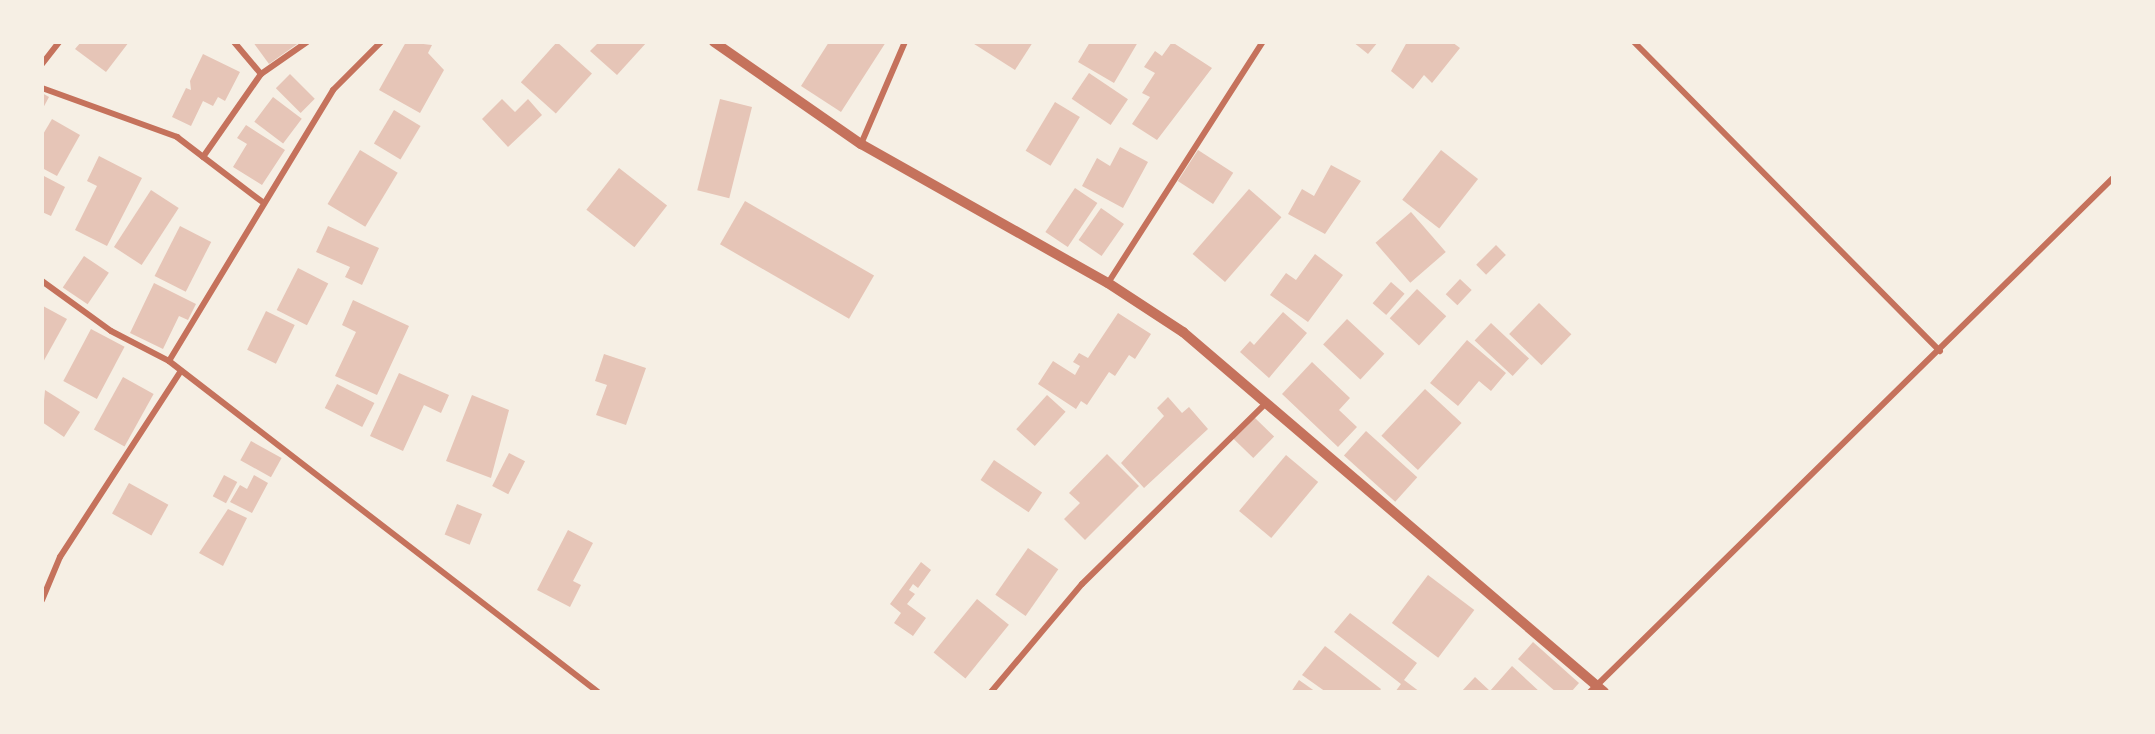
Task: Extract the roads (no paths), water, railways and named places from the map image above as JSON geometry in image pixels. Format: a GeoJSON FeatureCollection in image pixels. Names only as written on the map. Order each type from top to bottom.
{"type":"FeatureCollection","features":[{"type":"Feature","properties":{"kind":"street"},"geometry":{"type":"LineString","coordinates":[[42,64],[59,42]]}},
{"type":"Feature","properties":{"kind":"street"},"geometry":{"type":"LineString","coordinates":[[234,42],[261,74]]}},
{"type":"Feature","properties":{"kind":"street"},"geometry":{"type":"LineString","coordinates":[[203,157],[261,74],[307,42]]}},
{"type":"Feature","properties":{"kind":"street"},"geometry":{"type":"LineString","coordinates":[[169,361],[240,245],[261,201],[333,90],[381,42]]}},
{"type":"Feature","properties":{"kind":"street"},"geometry":{"type":"LineString","coordinates":[[714,42],[861,144],[1108,283],[1183,332],[1263,406],[1592,688],[1604,692]]}},
{"type":"Feature","properties":{"kind":"street"},"geometry":{"type":"LineString","coordinates":[[861,144],[905,42]]}},
{"type":"Feature","properties":{"kind":"street"},"geometry":{"type":"LineString","coordinates":[[1108,283],[1263,42]]}},
{"type":"Feature","properties":{"kind":"street"},"geometry":{"type":"LineString","coordinates":[[1634,42],[1940,351]]}},
{"type":"Feature","properties":{"kind":"street"},"geometry":{"type":"LineString","coordinates":[[42,88],[177,136],[261,201]]}},
{"type":"Feature","properties":{"kind":"street"},"geometry":{"type":"LineString","coordinates":[[1592,688],[1940,351],[2113,178]]}},
{"type":"Feature","properties":{"kind":"street"},"geometry":{"type":"LineString","coordinates":[[42,281],[111,331],[169,361],[598,692]]}},
{"type":"Feature","properties":{"kind":"street"},"geometry":{"type":"LineString","coordinates":[[42,600],[60,557],[181,371]]}},
{"type":"Feature","properties":{"kind":"street"},"geometry":{"type":"LineString","coordinates":[[991,692],[1082,584],[1263,406]]}}]}
